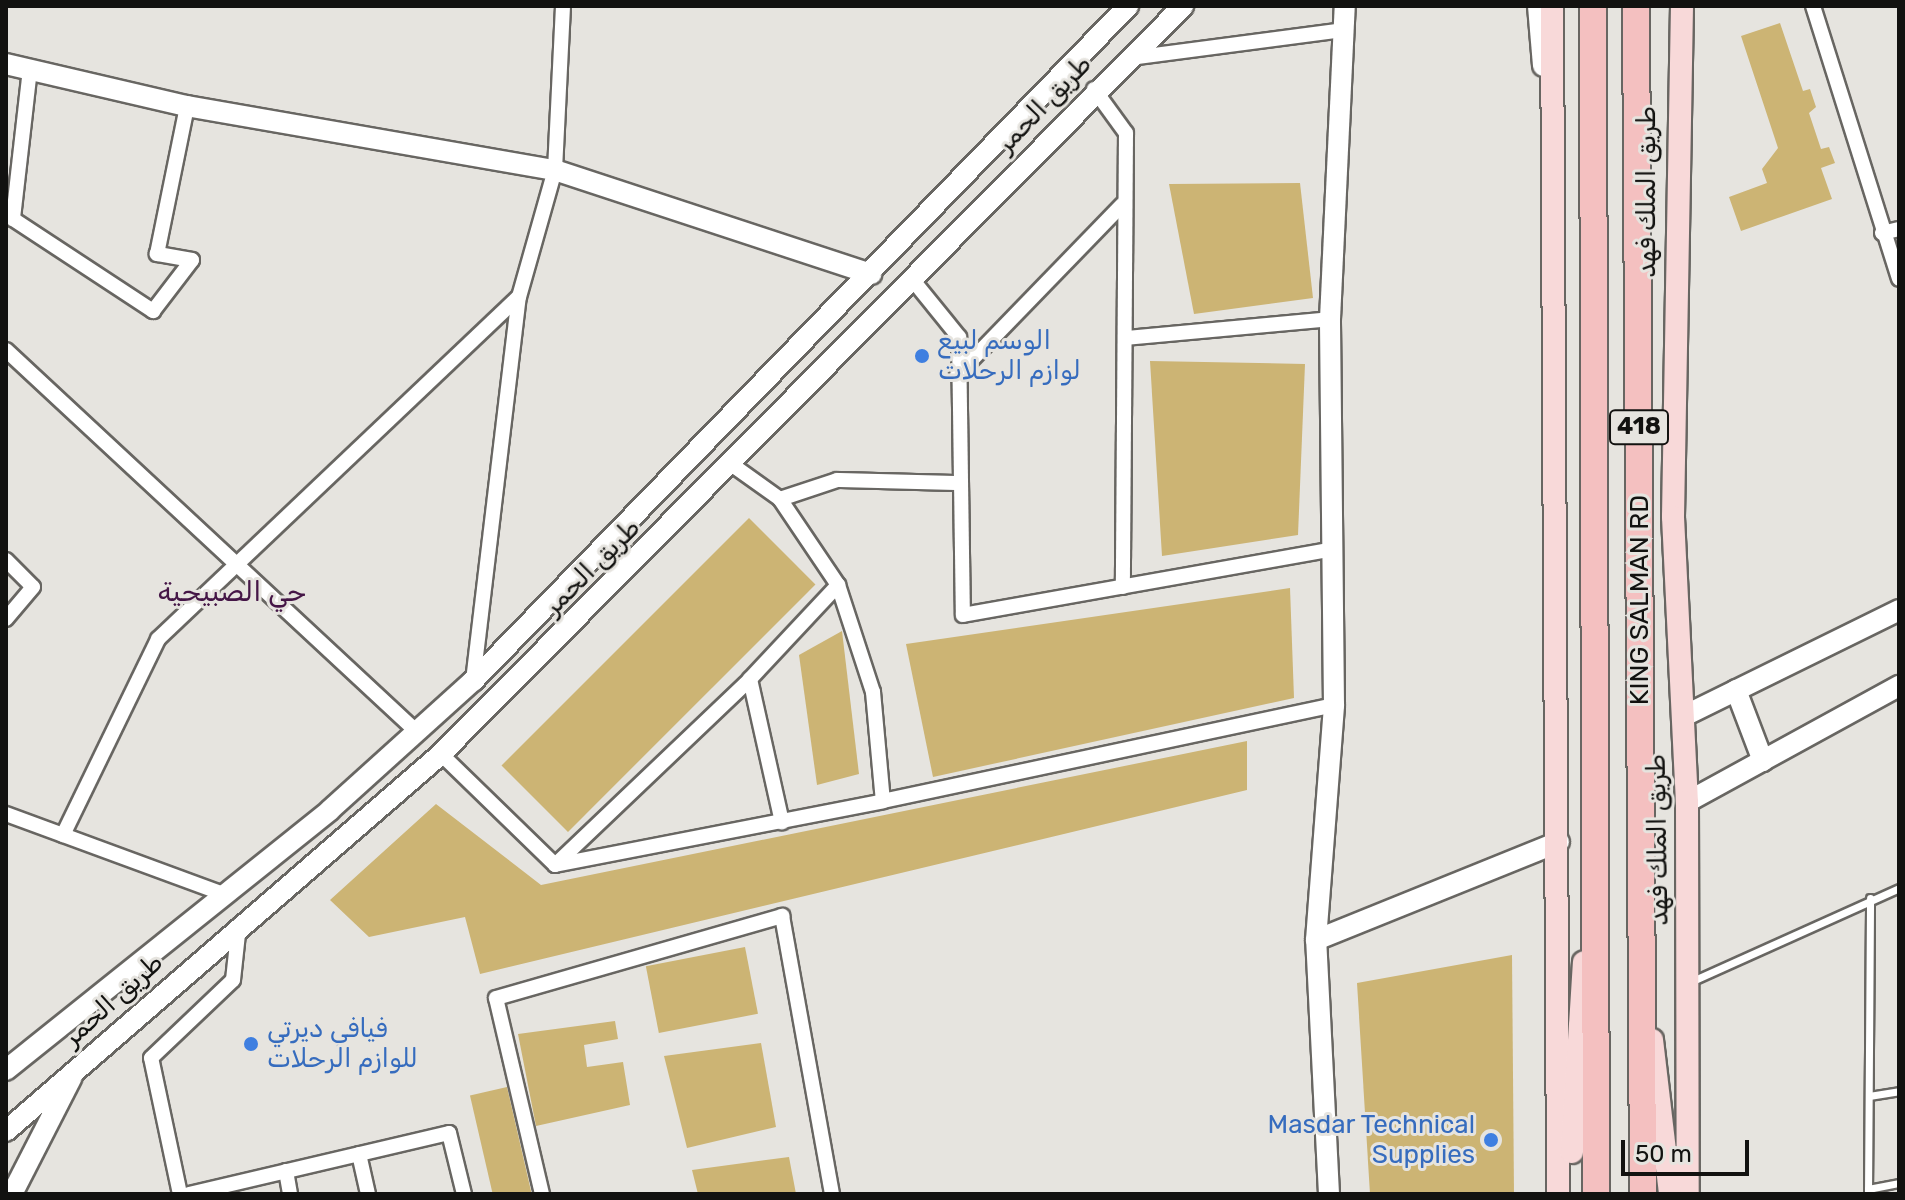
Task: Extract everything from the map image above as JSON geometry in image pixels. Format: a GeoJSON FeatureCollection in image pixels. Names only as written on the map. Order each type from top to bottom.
{"type":"FeatureCollection","features":[{"type":"Feature","properties":{"kind":"highway","name":"KING SALMAN RD"},"geometry":{"type":"LineString","coordinates":[[1593,6],[1598,754],[1596,1194]]}},
{"type":"Feature","properties":{"kind":"highway","name":"KING SALMAN RD"},"geometry":{"type":"LineString","coordinates":[[1636,6],[1643,1194]]}},
{"type":"Feature","properties":{"kind":"main road"},"geometry":{"type":"LineString","coordinates":[[1552,6],[1559,842],[1558,1194]]}},
{"type":"Feature","properties":{"kind":"main road"},"geometry":{"type":"LineString","coordinates":[[1552,184],[1567,6]]}},
{"type":"Feature","properties":{"kind":"main road"},"geometry":{"type":"LineString","coordinates":[[1669,6],[1676,64]]}},
{"type":"Feature","properties":{"kind":"main road","name":"طريق الملك فهد"},"geometry":{"type":"LineString","coordinates":[[1682,6],[1676,64],[1673,517],[1687,802],[1688,1194]]}},
{"type":"Feature","properties":{"kind":"main road"},"geometry":{"type":"LineString","coordinates":[[1570,1194],[1598,754]]}},
{"type":"Feature","properties":{"kind":"main road"},"geometry":{"type":"LineString","coordinates":[[1642,957],[1670,1194]]}},
{"type":"Feature","properties":{"kind":"street"},"geometry":{"type":"LineString","coordinates":[[473,681],[519,297],[555,170],[563,6]]}},
{"type":"Feature","properties":{"kind":"street","name":"طريق الحمر"},"geometry":{"type":"LineString","coordinates":[[6,1070],[224,894],[473,681],[1128,6]]}},
{"type":"Feature","properties":{"kind":"street","name":"طريق الحمر"},"geometry":{"type":"LineString","coordinates":[[6,1131],[239,924],[441,754],[731,464],[1094,89],[1183,6]]}},
{"type":"Feature","properties":{"kind":"street"},"geometry":{"type":"LineString","coordinates":[[1329,1194],[1316,940],[1334,705],[1329,550],[1330,319],[1345,6]]}},
{"type":"Feature","properties":{"kind":"street"},"geometry":{"type":"LineString","coordinates":[[1538,6],[1552,184]]}},
{"type":"Feature","properties":{"kind":"street"},"geometry":{"type":"LineString","coordinates":[[1813,6],[1899,279]]}},
{"type":"Feature","properties":{"kind":"street"},"geometry":{"type":"LineString","coordinates":[[1123,60],[1345,30]]}},
{"type":"Feature","properties":{"kind":"street"},"geometry":{"type":"LineString","coordinates":[[6,64],[187,106],[555,170],[871,274]]}},
{"type":"Feature","properties":{"kind":"street"},"geometry":{"type":"LineString","coordinates":[[30,69],[13,219],[153,311],[192,260],[157,254],[187,106]]}},
{"type":"Feature","properties":{"kind":"street"},"geometry":{"type":"LineString","coordinates":[[1094,89],[1126,133],[1122,205],[1126,338],[1123,587]]}},
{"type":"Feature","properties":{"kind":"street"},"geometry":{"type":"LineString","coordinates":[[957,375],[1122,205]]}},
{"type":"Feature","properties":{"kind":"street"},"geometry":{"type":"LineString","coordinates":[[1882,233],[1899,229]]}},
{"type":"Feature","properties":{"kind":"street"},"geometry":{"type":"LineString","coordinates":[[912,279],[959,337],[958,483],[963,615],[1329,550]]}},
{"type":"Feature","properties":{"kind":"street"},"geometry":{"type":"LineString","coordinates":[[63,835],[158,639],[519,297]]}},
{"type":"Feature","properties":{"kind":"street"},"geometry":{"type":"LineString","coordinates":[[1126,338],[1330,319]]}},
{"type":"Feature","properties":{"kind":"street"},"geometry":{"type":"LineString","coordinates":[[6,350],[238,562],[417,732]]}},
{"type":"Feature","properties":{"kind":"street"},"geometry":{"type":"LineString","coordinates":[[731,464],[780,499],[838,585],[873,692],[883,801]]}},
{"type":"Feature","properties":{"kind":"street"},"geometry":{"type":"LineString","coordinates":[[780,499],[837,480],[958,483]]}},
{"type":"Feature","properties":{"kind":"street"},"geometry":{"type":"LineString","coordinates":[[6,560],[33,587],[6,619]]}},
{"type":"Feature","properties":{"kind":"street"},"geometry":{"type":"LineString","coordinates":[[555,865],[750,679],[838,585]]}},
{"type":"Feature","properties":{"kind":"street"},"geometry":{"type":"LineString","coordinates":[[1684,716],[1899,610]]}},
{"type":"Feature","properties":{"kind":"street"},"geometry":{"type":"LineString","coordinates":[[750,679],[782,822]]}},
{"type":"Feature","properties":{"kind":"street"},"geometry":{"type":"LineString","coordinates":[[1687,802],[1899,686]]}},
{"type":"Feature","properties":{"kind":"street"},"geometry":{"type":"LineString","coordinates":[[1736,690],[1763,761]]}},
{"type":"Feature","properties":{"kind":"street"},"geometry":{"type":"LineString","coordinates":[[555,865],[782,822],[1334,705]]}},
{"type":"Feature","properties":{"kind":"street"},"geometry":{"type":"LineString","coordinates":[[441,754],[555,865]]}},
{"type":"Feature","properties":{"kind":"street"},"geometry":{"type":"LineString","coordinates":[[6,814],[224,894]]}},
{"type":"Feature","properties":{"kind":"street"},"geometry":{"type":"LineString","coordinates":[[1316,940],[1559,842]]}},
{"type":"Feature","properties":{"kind":"street"},"geometry":{"type":"LineString","coordinates":[[542,1194],[496,998],[782,916],[832,1194]]}},
{"type":"Feature","properties":{"kind":"street"},"geometry":{"type":"LineString","coordinates":[[180,1194],[151,1058],[233,980],[239,924]]}},
{"type":"Feature","properties":{"kind":"street"},"geometry":{"type":"LineString","coordinates":[[12,1194],[78,1066]]}},
{"type":"Feature","properties":{"kind":"street"},"geometry":{"type":"LineString","coordinates":[[189,1194],[449,1133],[464,1194]]}},
{"type":"Feature","properties":{"kind":"street"},"geometry":{"type":"LineString","coordinates":[[359,1154],[368,1194]]}},
{"type":"Feature","properties":{"kind":"street"},"geometry":{"type":"LineString","coordinates":[[286,1171],[290,1194]]}},
{"type":"Feature","properties":{"kind":"lane"},"geometry":{"type":"LineString","coordinates":[[1688,983],[1870,898],[1899,888]]}},
{"type":"Feature","properties":{"kind":"lane"},"geometry":{"type":"LineString","coordinates":[[1870,898],[1868,1192],[1899,1183]]}},
{"type":"Feature","properties":{"kind":"lane"},"geometry":{"type":"LineString","coordinates":[[1869,1096],[1899,1091]]}},
{"type":"Feature","properties":{"kind":"building"},"geometry":{"type":"Polygon","coordinates":[[[1780,23],[1803,91],[1810,89],[1816,107],[1809,113],[1821,149],[1829,147],[1835,163],[1821,168],[1832,199],[1741,231],[1729,197],[1767,183],[1762,169],[1778,148],[1741,36],[1780,23]]]}},
{"type":"Feature","properties":{"kind":"building"},"geometry":{"type":"Polygon","coordinates":[[[1300,183],[1313,298],[1194,314],[1169,184],[1300,183]]]}},
{"type":"Feature","properties":{"kind":"building"},"geometry":{"type":"Polygon","coordinates":[[[1150,361],[1305,364],[1298,535],[1162,556],[1150,361]]]}},
{"type":"Feature","properties":{"kind":"building"},"geometry":{"type":"Polygon","coordinates":[[[749,518],[815,584],[568,832],[502,765],[749,518]]]}},
{"type":"Feature","properties":{"kind":"building"},"geometry":{"type":"Polygon","coordinates":[[[1290,588],[1294,698],[933,777],[906,644],[1290,588]]]}},
{"type":"Feature","properties":{"kind":"building"},"geometry":{"type":"Polygon","coordinates":[[[842,631],[859,774],[817,785],[799,655],[842,631]]]}},
{"type":"Feature","properties":{"kind":"building"},"geometry":{"type":"Polygon","coordinates":[[[1247,741],[1247,790],[480,974],[465,917],[369,937],[330,900],[436,804],[541,885],[1247,741]]]}},
{"type":"Feature","properties":{"kind":"building"},"geometry":{"type":"Polygon","coordinates":[[[745,947],[758,1014],[659,1033],[646,966],[745,947]]]}},
{"type":"Feature","properties":{"kind":"building"},"geometry":{"type":"Polygon","coordinates":[[[1512,955],[1514,1194],[1370,1194],[1357,983],[1512,955]]]}},
{"type":"Feature","properties":{"kind":"building"},"geometry":{"type":"Polygon","coordinates":[[[615,1021],[618,1039],[584,1045],[587,1067],[623,1062],[630,1105],[536,1126],[518,1034],[615,1021]]]}},
{"type":"Feature","properties":{"kind":"building"},"geometry":{"type":"Polygon","coordinates":[[[761,1043],[776,1127],[687,1148],[664,1056],[761,1043]]]}},
{"type":"Feature","properties":{"kind":"building"},"geometry":{"type":"Polygon","coordinates":[[[507,1087],[532,1194],[493,1194],[470,1096],[507,1087]]]}},
{"type":"Feature","properties":{"kind":"building"},"geometry":{"type":"Polygon","coordinates":[[[789,1157],[796,1194],[698,1194],[692,1170],[789,1157]]]}},
{"type":"Feature","properties":{"kind":"place","name":"الوسم لبيع لوازم الرحلات"},"geometry":{"type":"Point","coordinates":[922,356]}},
{"type":"Feature","properties":{"kind":"place","name":"فيافي ديرتي للوازم الرحلات"},"geometry":{"type":"Point","coordinates":[251,1044]}},
{"type":"Feature","properties":{"kind":"place","name":"Masdar Technical Supplies"},"geometry":{"type":"Point","coordinates":[1491,1140]}},
{"type":"Feature","properties":{"kind":"district","name":"حي الصبيحية"},"geometry":{"type":"Point","coordinates":[232,592]}}]}
